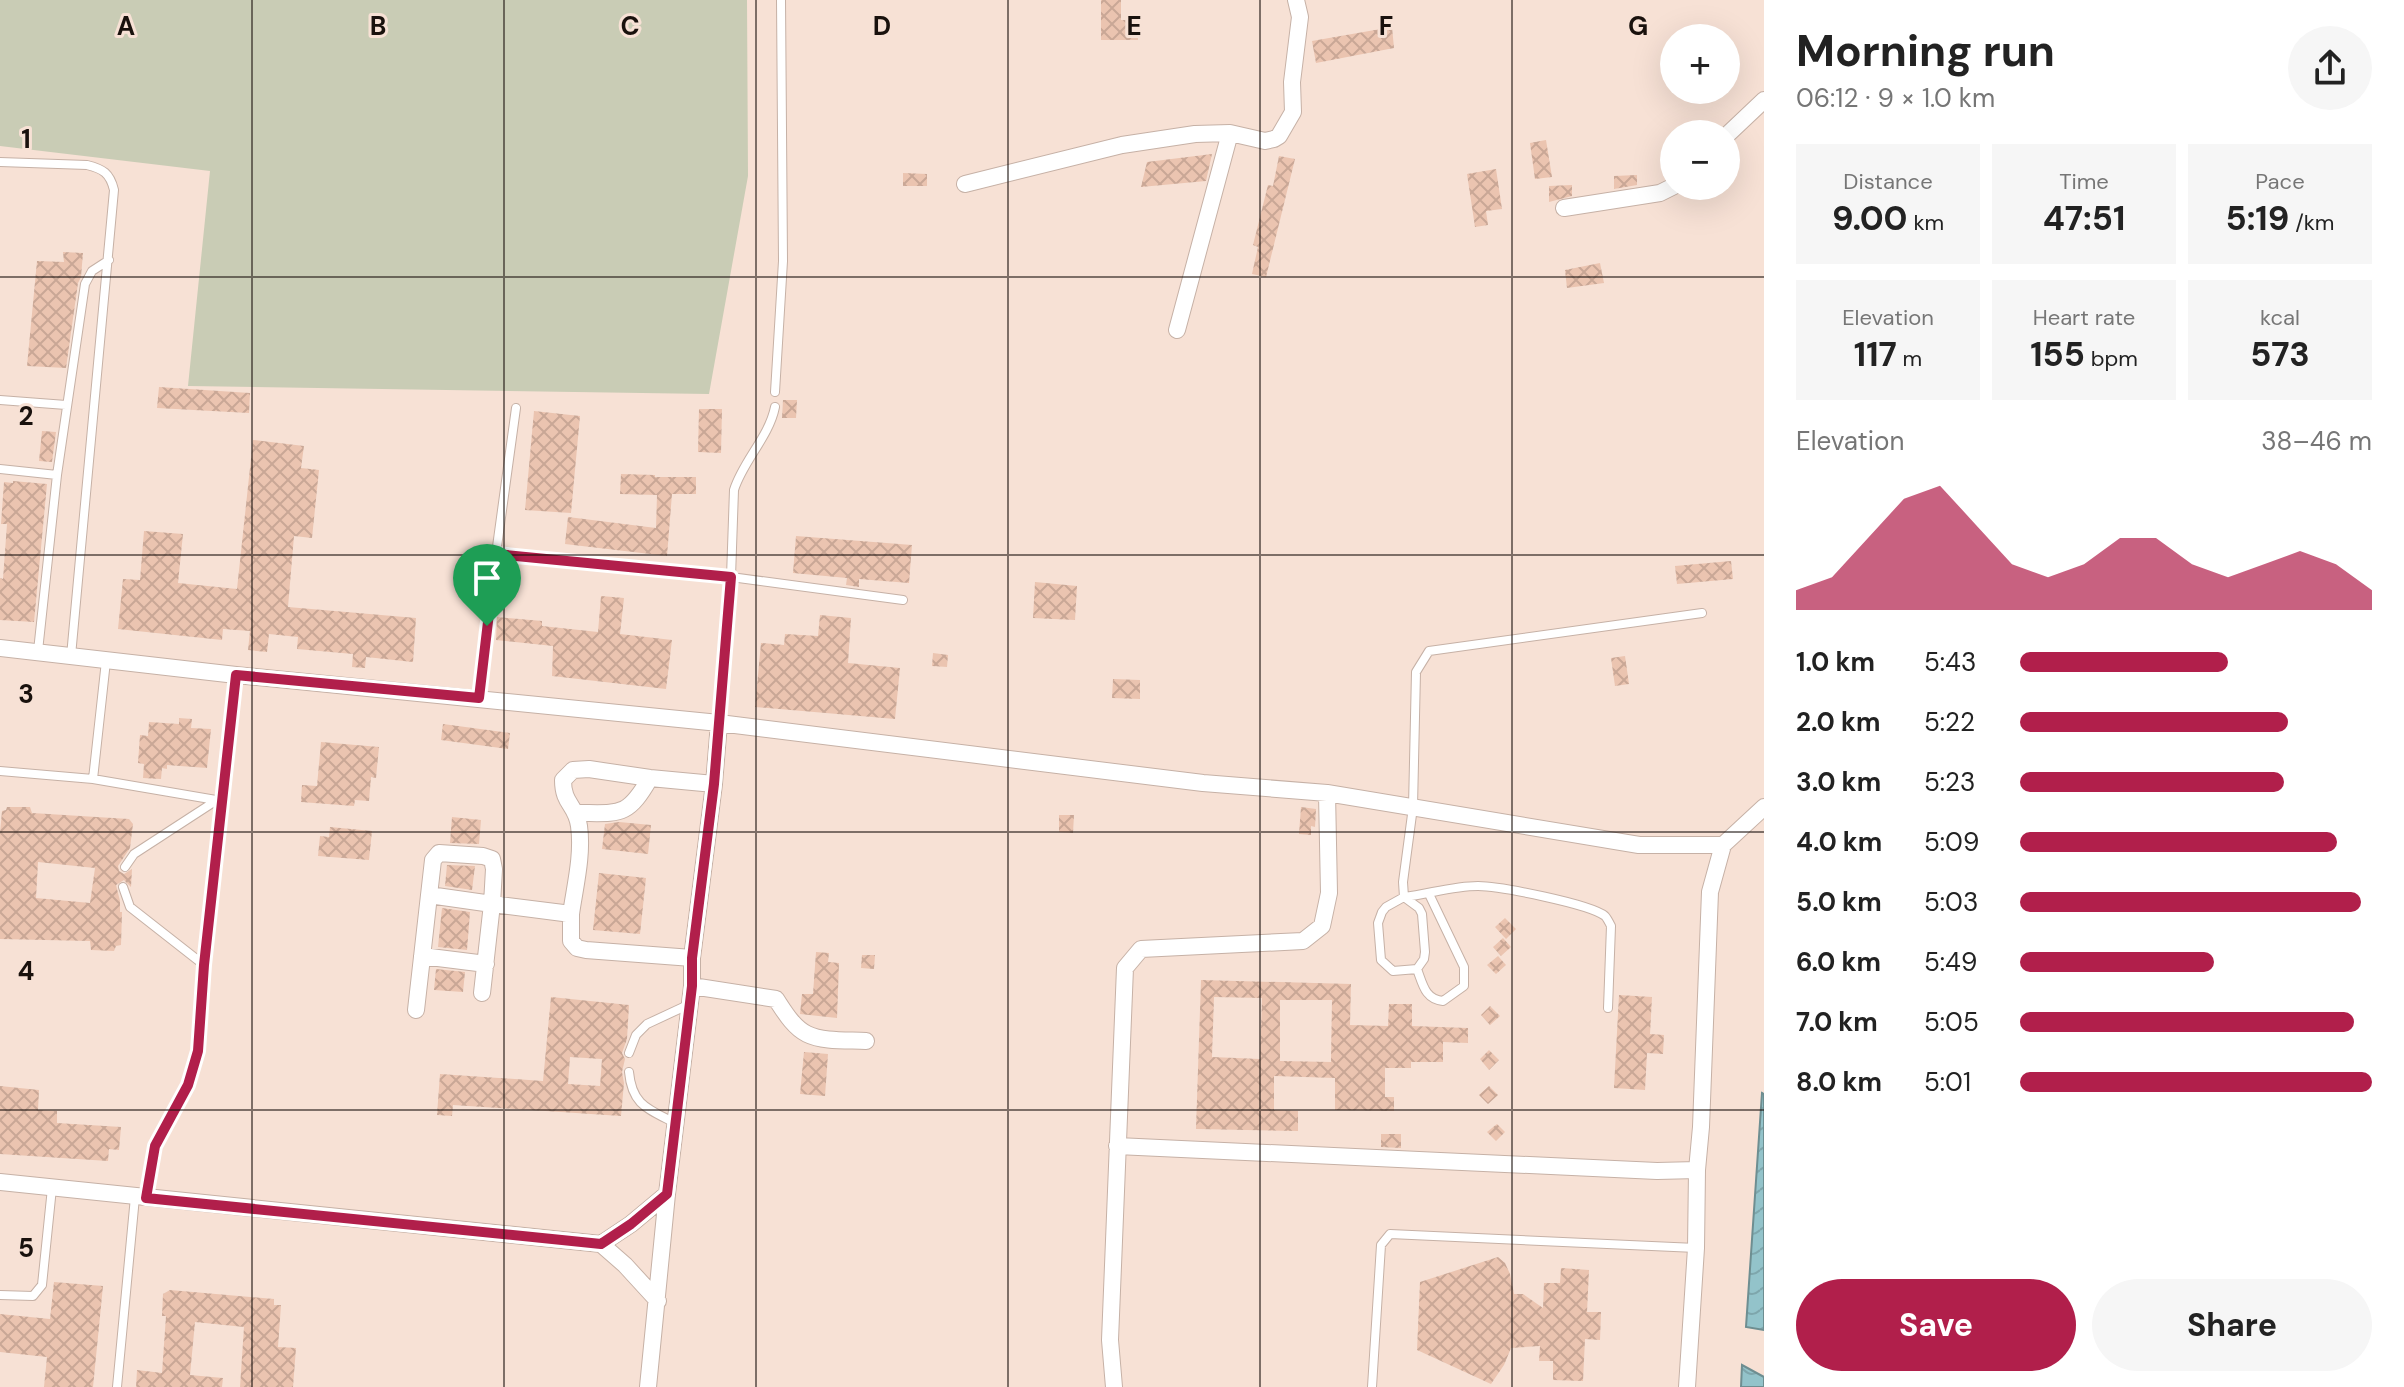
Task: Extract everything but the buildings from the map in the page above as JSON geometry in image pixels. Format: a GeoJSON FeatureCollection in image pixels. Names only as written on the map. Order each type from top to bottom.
{"type":"FeatureCollection","features":[{"type":"Feature","properties":{"kind":"street"},"geometry":{"type":"LineString","coordinates":[[965,184],[1122,145],[1195,134],[1230,133],[1265,141],[1279,136],[1293,112],[1292,82],[1300,17],[1296,0]]}},
{"type":"Feature","properties":{"kind":"street"},"geometry":{"type":"LineString","coordinates":[[1740,123],[1764,100]]}},
{"type":"Feature","properties":{"kind":"street"},"geometry":{"type":"LineString","coordinates":[[1177,330],[1230,133]]}},
{"type":"Feature","properties":{"kind":"street"},"geometry":{"type":"LineString","coordinates":[[1564,208],[1660,193]]}},
{"type":"Feature","properties":{"kind":"street"},"geometry":{"type":"LineString","coordinates":[[0,648],[719,723],[1203,783],[1327,793],[1639,845],[1723,845]]}},
{"type":"Feature","properties":{"kind":"street"},"geometry":{"type":"LineString","coordinates":[[648,1387],[719,723]]}},
{"type":"Feature","properties":{"kind":"street"},"geometry":{"type":"LineString","coordinates":[[692,958],[586,950],[577,948],[571,941],[580,828],[576,813],[563,796],[563,780],[573,770],[589,769],[714,784]]}},
{"type":"Feature","properties":{"kind":"street"},"geometry":{"type":"LineString","coordinates":[[576,813],[615,813],[629,808],[650,778]]}},
{"type":"Feature","properties":{"kind":"street"},"geometry":{"type":"LineString","coordinates":[[1114,1387],[1110,1340],[1125,968],[1141,949],[1303,941],[1322,926],[1329,893],[1327,793]]}},
{"type":"Feature","properties":{"kind":"street"},"geometry":{"type":"LineString","coordinates":[[1687,1387],[1696,1248],[1710,892],[1723,845],[1764,807]]}},
{"type":"Feature","properties":{"kind":"street"},"geometry":{"type":"LineString","coordinates":[[416,1010],[433,860],[439,853],[492,859],[492,904],[482,993]]}},
{"type":"Feature","properties":{"kind":"street"},"geometry":{"type":"LineString","coordinates":[[429,895],[571,914]]}},
{"type":"Feature","properties":{"kind":"street"},"geometry":{"type":"LineString","coordinates":[[422,956],[486,964]]}},
{"type":"Feature","properties":{"kind":"street"},"geometry":{"type":"LineString","coordinates":[[692,986],[776,999],[792,1022],[807,1034],[836,1040],[866,1041]]}},
{"type":"Feature","properties":{"kind":"street"},"geometry":{"type":"LineString","coordinates":[[1117,1146],[1657,1171],[1697,1170]]}},
{"type":"Feature","properties":{"kind":"street"},"geometry":{"type":"LineString","coordinates":[[0,1182],[601,1244],[658,1301]]}},
{"type":"Feature","properties":{"kind":"street"},"geometry":{"type":"LineString","coordinates":[[601,1244],[667,1194]]}},
{"type":"Feature","properties":{"kind":"lane"},"geometry":{"type":"LineString","coordinates":[[775,392],[783,261],[781,0]]}},
{"type":"Feature","properties":{"kind":"lane"},"geometry":{"type":"LineString","coordinates":[[0,162],[100,168],[111,176],[114,190],[71,656]]}},
{"type":"Feature","properties":{"kind":"lane"},"geometry":{"type":"LineString","coordinates":[[38,651],[57,475],[85,284],[92,271],[109,260]]}},
{"type":"Feature","properties":{"kind":"lane"},"geometry":{"type":"LineString","coordinates":[[0,400],[66,405]]}},
{"type":"Feature","properties":{"kind":"lane"},"geometry":{"type":"LineString","coordinates":[[719,723],[731,577],[734,490],[775,407]]}},
{"type":"Feature","properties":{"kind":"lane"},"geometry":{"type":"LineString","coordinates":[[479,698],[516,408]]}},
{"type":"Feature","properties":{"kind":"lane"},"geometry":{"type":"LineString","coordinates":[[0,469],[57,475]]}},
{"type":"Feature","properties":{"kind":"lane"},"geometry":{"type":"LineString","coordinates":[[496,554],[731,577],[903,600]]}},
{"type":"Feature","properties":{"kind":"lane"},"geometry":{"type":"LineString","coordinates":[[1417,969],[1425,952],[1422,914],[1404,897],[1403,882],[1413,807],[1416,672],[1429,651],[1702,613]]}},
{"type":"Feature","properties":{"kind":"lane"},"geometry":{"type":"LineString","coordinates":[[93,779],[107,660]]}},
{"type":"Feature","properties":{"kind":"lane"},"geometry":{"type":"LineString","coordinates":[[117,1387],[141,1197],[155,1146],[188,1085],[198,1051],[204,965],[236,675]]}},
{"type":"Feature","properties":{"kind":"lane"},"geometry":{"type":"LineString","coordinates":[[0,771],[93,779],[216,800]]}},
{"type":"Feature","properties":{"kind":"lane"},"geometry":{"type":"LineString","coordinates":[[125,867],[134,854],[225,795]]}},
{"type":"Feature","properties":{"kind":"lane"},"geometry":{"type":"LineString","coordinates":[[123,887],[130,907],[204,965]]}},
{"type":"Feature","properties":{"kind":"lane"},"geometry":{"type":"LineString","coordinates":[[1417,969],[1393,971],[1381,960],[1378,923],[1386,907],[1404,897],[1454,887],[1502,888],[1582,906],[1606,916],[1611,926],[1608,1008]]}},
{"type":"Feature","properties":{"kind":"lane"},"geometry":{"type":"LineString","coordinates":[[1417,969],[1426,994],[1436,1000],[1443,1001],[1464,986],[1464,967],[1429,894]]}},
{"type":"Feature","properties":{"kind":"lane"},"geometry":{"type":"LineString","coordinates":[[629,1053],[636,1035],[647,1024],[690,1004]]}},
{"type":"Feature","properties":{"kind":"lane"},"geometry":{"type":"LineString","coordinates":[[629,1072],[634,1096],[645,1107],[675,1123]]}},
{"type":"Feature","properties":{"kind":"lane"},"geometry":{"type":"LineString","coordinates":[[0,1295],[33,1296],[42,1285],[52,1188]]}},
{"type":"Feature","properties":{"kind":"lane"},"geometry":{"type":"LineString","coordinates":[[1372,1387],[1381,1245],[1390,1234],[1696,1248]]}},
{"type":"Feature","properties":{"kind":"green space"},"geometry":{"type":"Polygon","coordinates":[[[0,0],[747,0],[748,176],[709,394],[188,386],[210,171],[0,146],[0,0]]]}},
{"type":"Feature","properties":{"kind":"water"},"geometry":{"type":"Polygon","coordinates":[[[1764,1094],[1764,1330],[1746,1327],[1764,1094]]]}},
{"type":"Feature","properties":{"kind":"water"},"geometry":{"type":"Polygon","coordinates":[[[1742,1365],[1764,1377],[1764,1387],[1741,1387],[1742,1365]]]}},
{"type":"Feature","properties":{"kind":"route"},"geometry":{"type":"LineString","coordinates":[[496,554],[731,577],[714,784],[667,1194],[601,1244],[146,1198],[155,1146],[188,1085],[198,1051],[204,965],[236,675],[479,698],[487,626],[496,554]]}}]}
